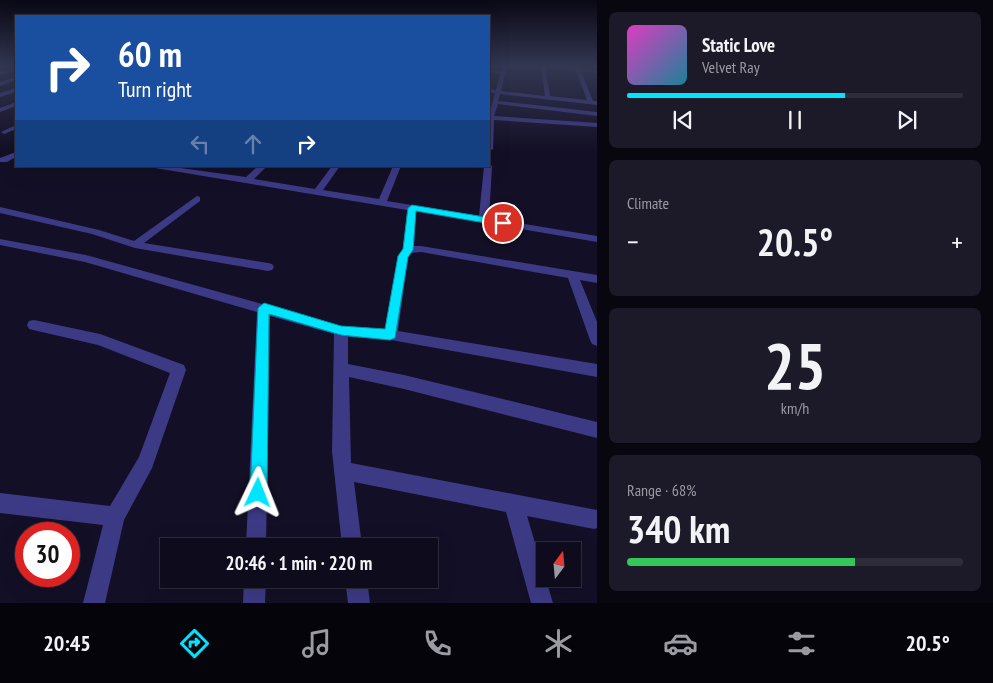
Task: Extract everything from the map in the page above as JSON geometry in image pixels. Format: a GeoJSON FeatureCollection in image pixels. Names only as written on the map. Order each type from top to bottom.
{"type":"FeatureCollection","features":[{"type":"Feature","properties":{"kind":"street"},"geometry":{"type":"LineString","coordinates":[[497,94],[490,118],[597,125]]}},
{"type":"Feature","properties":{"kind":"street"},"geometry":{"type":"LineString","coordinates":[[516,94],[594,103]]}},
{"type":"Feature","properties":{"kind":"street"},"geometry":{"type":"LineString","coordinates":[[495,102],[597,114]]}},
{"type":"Feature","properties":{"kind":"street"},"geometry":{"type":"LineString","coordinates":[[0,110],[15,104]]}},
{"type":"Feature","properties":{"kind":"street"},"geometry":{"type":"LineString","coordinates":[[4,132],[15,127]]}},
{"type":"Feature","properties":{"kind":"street"},"geometry":{"type":"LineString","coordinates":[[0,160],[15,154]]}},
{"type":"Feature","properties":{"kind":"street"},"geometry":{"type":"LineString","coordinates":[[155,167],[248,180],[597,239]]}},
{"type":"Feature","properties":{"kind":"street"},"geometry":{"type":"LineString","coordinates":[[248,180],[262,167]]}},
{"type":"Feature","properties":{"kind":"street"},"geometry":{"type":"LineString","coordinates":[[317,192],[335,167]]}},
{"type":"Feature","properties":{"kind":"street"},"geometry":{"type":"LineString","coordinates":[[382,202],[397,167]]}},
{"type":"Feature","properties":{"kind":"street"},"geometry":{"type":"LineString","coordinates":[[484,220],[488,167]]}},
{"type":"Feature","properties":{"kind":"street"},"geometry":{"type":"LineString","coordinates":[[135,245],[197,199]]}},
{"type":"Feature","properties":{"kind":"street"},"geometry":{"type":"LineString","coordinates":[[390,335],[403,256],[408,250],[412,208]]}},
{"type":"Feature","properties":{"kind":"street"},"geometry":{"type":"LineString","coordinates":[[0,210],[94,232],[135,245],[268,267]]}},
{"type":"Feature","properties":{"kind":"street"},"geometry":{"type":"LineString","coordinates":[[0,242],[86,259],[341,331],[390,335],[597,371]]}},
{"type":"Feature","properties":{"kind":"street"},"geometry":{"type":"LineString","coordinates":[[408,250],[421,249],[597,279]]}},
{"type":"Feature","properties":{"kind":"street"},"geometry":{"type":"LineString","coordinates":[[572,274],[597,340]]}},
{"type":"Feature","properties":{"kind":"street"},"geometry":{"type":"LineString","coordinates":[[256,538],[264,308]]}},
{"type":"Feature","properties":{"kind":"street"},"geometry":{"type":"LineString","coordinates":[[34,324],[100,340],[179,370],[146,462],[115,518],[94,603]]}},
{"type":"Feature","properties":{"kind":"street"},"geometry":{"type":"LineString","coordinates":[[341,331],[341,451],[351,538]]}},
{"type":"Feature","properties":{"kind":"street"},"geometry":{"type":"LineString","coordinates":[[341,369],[404,382],[597,430]]}},
{"type":"Feature","properties":{"kind":"street"},"geometry":{"type":"LineString","coordinates":[[344,471],[594,519]]}},
{"type":"Feature","properties":{"kind":"street"},"geometry":{"type":"LineString","coordinates":[[0,503],[115,518]]}},
{"type":"Feature","properties":{"kind":"street"},"geometry":{"type":"LineString","coordinates":[[514,504],[542,603]]}},
{"type":"Feature","properties":{"kind":"street"},"geometry":{"type":"LineString","coordinates":[[254,603],[255,588]]}},
{"type":"Feature","properties":{"kind":"street"},"geometry":{"type":"LineString","coordinates":[[357,588],[358,603]]}},
{"type":"Feature","properties":{"kind":"route"},"geometry":{"type":"LineString","coordinates":[[258,493],[264,308],[341,331],[390,335],[403,256],[408,250],[412,208],[503,223]]}}]}
